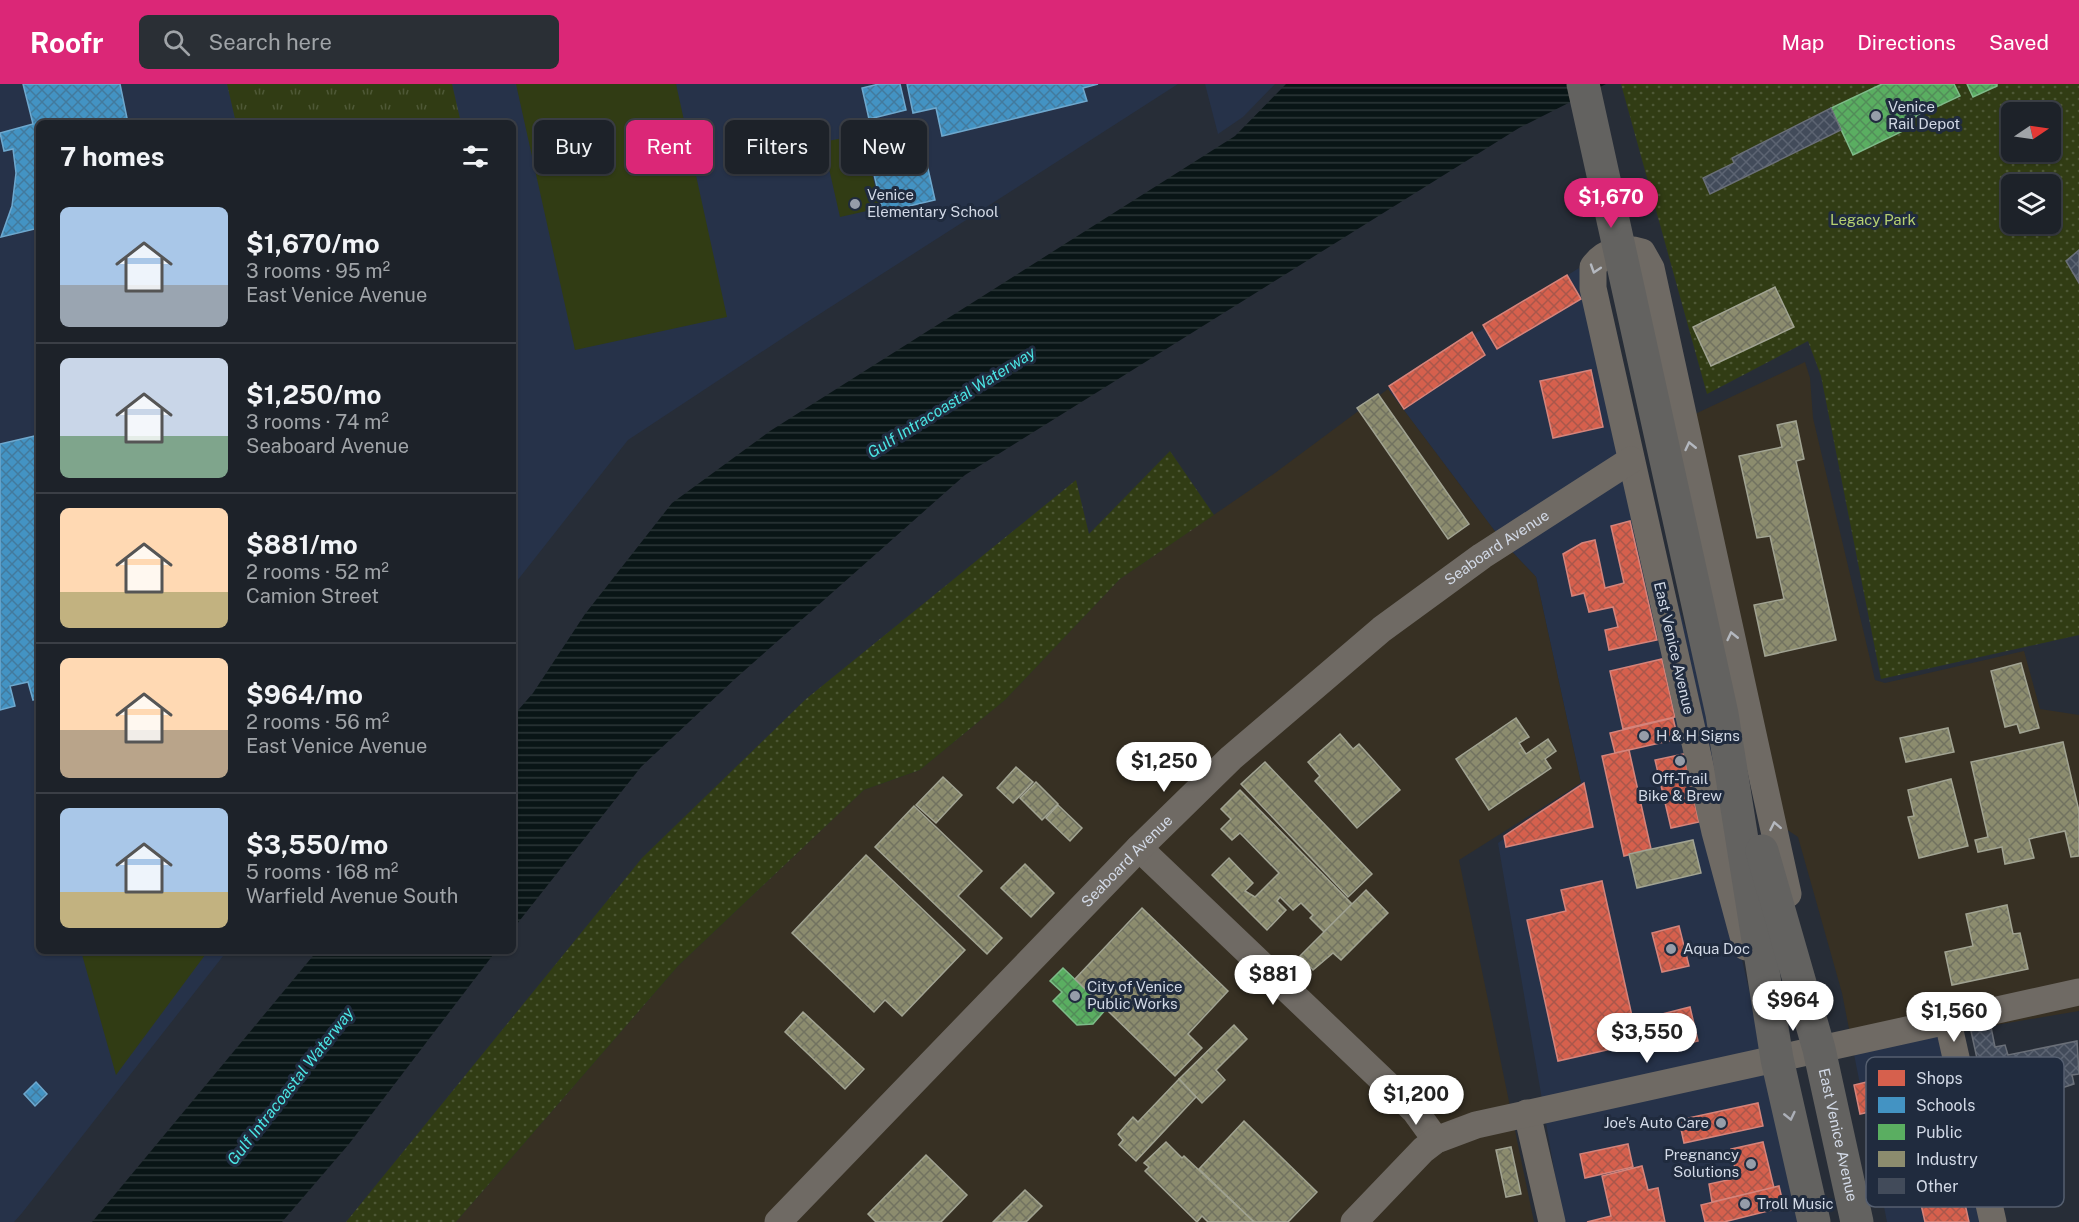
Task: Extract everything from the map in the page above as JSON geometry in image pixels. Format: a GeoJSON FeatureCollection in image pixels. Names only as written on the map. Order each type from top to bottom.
{"type":"FeatureCollection","features":[{"type":"Feature","properties":{"kind":"main road","name":"East Venice Avenue"},"geometry":{"type":"LineString","coordinates":[[1583,84],[1723,720],[1777,1059],[1814,1222]]}},
{"type":"Feature","properties":{"kind":"main road","name":"East Venice Avenue"},"geometry":{"type":"LineString","coordinates":[[1723,720],[1819,1048],[1857,1222]]}},
{"type":"Feature","properties":{"kind":"street","name":"East Venice Avenue"},"geometry":{"type":"LineString","coordinates":[[1777,1059],[1715,832],[1592,277],[1593,267],[1606,253],[1631,248],[1642,252],[1653,276],[1772,812],[1819,1048]]}},
{"type":"Feature","properties":{"kind":"street","name":"Seaboard Avenue"},"geometry":{"type":"LineString","coordinates":[[778,1222],[1139,848],[1231,758],[1382,629],[1482,556],[1631,460]]}},
{"type":"Feature","properties":{"kind":"street"},"geometry":{"type":"LineString","coordinates":[[1139,848],[1415,1111],[1436,1140]]}},
{"type":"Feature","properties":{"kind":"street"},"geometry":{"type":"LineString","coordinates":[[1354,1222],[1436,1140],[1476,1125],[2079,992]]}},
{"type":"Feature","properties":{"kind":"street"},"geometry":{"type":"LineString","coordinates":[[1948,1022],[1956,1057]]}},
{"type":"Feature","properties":{"kind":"street"},"geometry":{"type":"LineString","coordinates":[[1527,1113],[1552,1222]]}},
{"type":"Feature","properties":{"kind":"street"},"geometry":{"type":"LineString","coordinates":[[1990,1207],[1993,1222]]}},
{"type":"Feature","properties":{"kind":"shaded area"},"geometry":{"type":"Polygon","coordinates":[[[0,84],[1178,84],[628,440],[516,582],[516,120],[36,120],[36,954],[225,954],[14,1222],[0,1222],[0,84]]]}},
{"type":"Feature","properties":{"kind":"shaded area"},"geometry":{"type":"Polygon","coordinates":[[[1205,84],[1275,84],[1243,117],[1218,134],[1205,84]]]}},
{"type":"Feature","properties":{"kind":"shaded area"},"geometry":{"type":"Polygon","coordinates":[[[1579,268],[1713,722],[1717,850],[1802,1222],[1563,1222],[1498,843],[1581,783],[1536,577],[1503,542],[1388,389],[1579,268]]]}},
{"type":"Feature","properties":{"kind":"shaded area"},"geometry":{"type":"Polygon","coordinates":[[[1805,362],[1810,378],[1813,418],[1875,680],[1885,683],[2024,651],[2040,709],[2079,715],[2079,1011],[1853,1049],[1842,993],[1798,837],[1764,814],[1672,425],[1805,362]]]}},
{"type":"Feature","properties":{"kind":"shaded area"},"geometry":{"type":"Polygon","coordinates":[[[1388,389],[1503,542],[1536,577],[1581,783],[1459,860],[1534,1222],[456,1222],[678,966],[864,790],[920,770],[1005,700],[1120,579],[1275,473],[1388,389]]]}},
{"type":"Feature","properties":{"kind":"shaded area"},"geometry":{"type":"Polygon","coordinates":[[[1949,1033],[1954,1057],[1866,1057],[1866,1115],[1853,1049],[1949,1033]]]}},
{"type":"Feature","properties":{"kind":"shaded area"},"geometry":{"type":"Polygon","coordinates":[[[1884,1207],[1989,1207],[1992,1222],[1887,1222],[1884,1207]]]}},
{"type":"Feature","properties":{"kind":"green space"},"geometry":{"type":"Polygon","coordinates":[[[227,84],[452,84],[460,120],[235,120],[227,84]]]}},
{"type":"Feature","properties":{"kind":"green space"},"geometry":{"type":"Polygon","coordinates":[[[516,84],[676,84],[684,120],[626,120],[626,174],[696,174],[727,317],[575,350],[536,174],[614,174],[614,120],[534,120],[534,165],[516,84]]]}},
{"type":"Feature","properties":{"kind":"green space","name":"Legacy Park"},"geometry":{"type":"Polygon","coordinates":[[[1621,84],[2079,84],[2079,635],[1881,679],[1821,376],[1808,341],[1707,394],[1621,84]]]}},
{"type":"Feature","properties":{"kind":"green space"},"geometry":{"type":"Polygon","coordinates":[[[841,138],[841,174],[872,174],[880,208],[840,217],[829,168],[829,141],[841,138]]]}},
{"type":"Feature","properties":{"kind":"green space"},"geometry":{"type":"Polygon","coordinates":[[[1170,451],[1214,515],[1120,579],[1005,700],[920,770],[864,790],[678,966],[456,1222],[346,1222],[642,858],[806,699],[1076,480],[1089,534],[1170,451]]]}},
{"type":"Feature","properties":{"kind":"green space"},"geometry":{"type":"Polygon","coordinates":[[[82,954],[206,954],[116,1075],[82,954]]]}},
{"type":"Feature","properties":{"kind":"water","name":"Gulf Intracoastal Waterway"},"geometry":{"type":"Polygon","coordinates":[[[1286,84],[1606,84],[1519,128],[965,475],[736,678],[641,767],[516,925],[516,713],[533,693],[585,614],[672,503],[770,431],[1235,136],[1286,84]]]}},
{"type":"Feature","properties":{"kind":"water","name":"Gulf Intracoastal Waterway"},"geometry":{"type":"Polygon","coordinates":[[[315,954],[494,954],[349,1144],[282,1222],[92,1222],[315,954]]]}},
{"type":"Feature","properties":{"kind":"building: Shops"},"geometry":{"type":"Polygon","coordinates":[[[1567,275],[1581,299],[1497,349],[1483,325],[1567,275]]]}},
{"type":"Feature","properties":{"kind":"building: Shops"},"geometry":{"type":"Polygon","coordinates":[[[1472,332],[1485,355],[1404,409],[1389,386],[1472,332]]]}},
{"type":"Feature","properties":{"kind":"building: Shops"},"geometry":{"type":"Polygon","coordinates":[[[1591,370],[1603,427],[1553,438],[1540,381],[1591,370]]]}},
{"type":"Feature","properties":{"kind":"building: Shops"},"geometry":{"type":"Polygon","coordinates":[[[1630,521],[1657,640],[1609,650],[1605,630],[1618,627],[1613,607],[1589,612],[1584,593],[1572,596],[1563,554],[1582,543],[1595,540],[1605,588],[1624,583],[1611,526],[1630,521]]]}},
{"type":"Feature","properties":{"kind":"building: Shops"},"geometry":{"type":"Polygon","coordinates":[[[1662,659],[1675,717],[1623,729],[1610,671],[1662,659]]]}},
{"type":"Feature","properties":{"kind":"building: Shops","name":"H & H Signs"},"geometry":{"type":"Polygon","coordinates":[[[1673,718],[1678,739],[1615,753],[1610,733],[1673,718]]]}},
{"type":"Feature","properties":{"kind":"building: Shops"},"geometry":{"type":"Polygon","coordinates":[[[1629,750],[1651,849],[1624,856],[1602,756],[1629,750]]]}},
{"type":"Feature","properties":{"kind":"building: Shops"},"geometry":{"type":"Polygon","coordinates":[[[1684,754],[1699,822],[1671,828],[1655,760],[1684,754]]]}},
{"type":"Feature","properties":{"kind":"building: Shops"},"geometry":{"type":"Polygon","coordinates":[[[1584,783],[1593,827],[1506,847],[1504,836],[1584,783]]]}},
{"type":"Feature","properties":{"kind":"building: Shops"},"geometry":{"type":"Polygon","coordinates":[[[1602,881],[1638,1043],[1558,1061],[1527,920],[1566,911],[1561,890],[1602,881]]]}},
{"type":"Feature","properties":{"kind":"building: Shops","name":"Aqua Doc"},"geometry":{"type":"Polygon","coordinates":[[[1679,926],[1689,966],[1662,972],[1652,933],[1679,926]]]}},
{"type":"Feature","properties":{"kind":"building: Shops"},"geometry":{"type":"Polygon","coordinates":[[[1690,1007],[1698,1041],[1669,1048],[1662,1014],[1690,1007]]]}},
{"type":"Feature","properties":{"kind":"building: Shops"},"geometry":{"type":"Polygon","coordinates":[[[1866,1082],[1866,1113],[1860,1114],[1854,1085],[1866,1082]]]}},
{"type":"Feature","properties":{"kind":"building: Shops","name":"Joe's Auto Care"},"geometry":{"type":"Polygon","coordinates":[[[1758,1103],[1763,1126],[1684,1143],[1679,1120],[1758,1103]]]}},
{"type":"Feature","properties":{"kind":"building: Shops","name":"Pregnancy Solutions"},"geometry":{"type":"Polygon","coordinates":[[[1763,1142],[1774,1188],[1712,1202],[1709,1184],[1737,1178],[1731,1149],[1763,1142]]]}},
{"type":"Feature","properties":{"kind":"building: Shops"},"geometry":{"type":"Polygon","coordinates":[[[1628,1144],[1633,1167],[1585,1178],[1580,1154],[1628,1144]]]}},
{"type":"Feature","properties":{"kind":"building: Shops"},"geometry":{"type":"Polygon","coordinates":[[[1642,1166],[1648,1190],[1658,1188],[1665,1222],[1587,1222],[1611,1216],[1602,1176],[1642,1166]]]}},
{"type":"Feature","properties":{"kind":"building: Shops","name":"Troll Music"},"geometry":{"type":"Polygon","coordinates":[[[1779,1186],[1784,1207],[1724,1222],[1705,1222],[1701,1205],[1779,1186]]]}},
{"type":"Feature","properties":{"kind":"building: Shops"},"geometry":{"type":"Polygon","coordinates":[[[1922,1207],[1966,1207],[1969,1222],[1925,1222],[1922,1207]]]}},
{"type":"Feature","properties":{"kind":"building: Schools"},"geometry":{"type":"Polygon","coordinates":[[[23,84],[120,84],[127,120],[36,120],[36,229],[1,237],[12,206],[16,173],[13,149],[4,151],[0,133],[33,124],[23,84]]]}},
{"type":"Feature","properties":{"kind":"building: Schools"},"geometry":{"type":"Polygon","coordinates":[[[879,84],[900,84],[906,110],[869,119],[862,88],[879,84]]]}},
{"type":"Feature","properties":{"kind":"building: Schools"},"geometry":{"type":"Polygon","coordinates":[[[907,84],[1098,84],[1083,88],[1087,101],[942,136],[936,108],[913,113],[907,84]]]}},
{"type":"Feature","properties":{"kind":"building: Schools"},"geometry":{"type":"Polygon","coordinates":[[[927,164],[935,200],[883,212],[874,174],[927,174],[927,164]]]}},
{"type":"Feature","properties":{"kind":"building: Schools"},"geometry":{"type":"Polygon","coordinates":[[[36,436],[36,699],[33,700],[28,682],[10,686],[15,706],[0,710],[0,444],[36,436]]]}},
{"type":"Feature","properties":{"kind":"building: Schools"},"geometry":{"type":"Polygon","coordinates":[[[36,1082],[47,1094],[35,1106],[24,1094],[36,1082]]]}},
{"type":"Feature","properties":{"kind":"building: Public","name":"Venice Rail Depot"},"geometry":{"type":"Polygon","coordinates":[[[1882,84],[1954,84],[1960,96],[1902,123],[1905,130],[1853,155],[1831,108],[1882,84]]]}},
{"type":"Feature","properties":{"kind":"building: Public","name":"Venice Rail Depot"},"geometry":{"type":"Polygon","coordinates":[[[1967,84],[1997,84],[1997,86],[1973,97],[1967,84]]]}},
{"type":"Feature","properties":{"kind":"building: Public","name":"City of Venice Public Works"},"geometry":{"type":"Polygon","coordinates":[[[1063,968],[1106,1009],[1093,1024],[1077,1025],[1053,1001],[1062,992],[1050,981],[1063,968]]]}},
{"type":"Feature","properties":{"kind":"building: Industry"},"geometry":{"type":"Polygon","coordinates":[[[1775,287],[1794,327],[1711,366],[1693,327],[1775,287]]]}},
{"type":"Feature","properties":{"kind":"building: Industry"},"geometry":{"type":"Polygon","coordinates":[[[1378,394],[1469,524],[1448,539],[1357,408],[1378,394]]]}},
{"type":"Feature","properties":{"kind":"building: Industry"},"geometry":{"type":"Polygon","coordinates":[[[1796,421],[1804,459],[1796,461],[1836,640],[1765,656],[1754,605],[1784,599],[1770,536],[1757,538],[1739,456],[1782,447],[1777,425],[1796,421]]]}},
{"type":"Feature","properties":{"kind":"building: Industry"},"geometry":{"type":"Polygon","coordinates":[[[2021,663],[2039,728],[2020,733],[2017,724],[2005,727],[1991,671],[2021,663]]]}},
{"type":"Feature","properties":{"kind":"building: Industry"},"geometry":{"type":"Polygon","coordinates":[[[1516,718],[1529,737],[1519,743],[1526,754],[1548,739],[1556,751],[1545,759],[1551,768],[1489,810],[1456,759],[1516,718]]]}},
{"type":"Feature","properties":{"kind":"building: Industry"},"geometry":{"type":"Polygon","coordinates":[[[1948,728],[1954,752],[1906,762],[1900,738],[1948,728]]]}},
{"type":"Feature","properties":{"kind":"building: Industry"},"geometry":{"type":"Polygon","coordinates":[[[1340,734],[1353,749],[1359,744],[1400,790],[1357,828],[1315,781],[1320,776],[1308,762],[1340,734]]]}},
{"type":"Feature","properties":{"kind":"building: Industry"},"geometry":{"type":"Polygon","coordinates":[[[2063,742],[2079,811],[2079,856],[2071,857],[2065,831],[2029,839],[2034,858],[2005,864],[2002,847],[1978,852],[1975,840],[1988,837],[1971,762],[2063,742]]]}},
{"type":"Feature","properties":{"kind":"building: Industry"},"geometry":{"type":"Polygon","coordinates":[[[1265,762],[1372,874],[1348,897],[1241,784],[1265,762]]]}},
{"type":"Feature","properties":{"kind":"building: Industry"},"geometry":{"type":"Polygon","coordinates":[[[1016,767],[1033,782],[1013,803],[997,788],[1016,767]]]}},
{"type":"Feature","properties":{"kind":"building: Industry"},"geometry":{"type":"Polygon","coordinates":[[[943,777],[962,795],[936,823],[916,805],[943,777]]]}},
{"type":"Feature","properties":{"kind":"building: Industry"},"geometry":{"type":"Polygon","coordinates":[[[1951,779],[1968,846],[1919,858],[1908,817],[1914,816],[1908,790],[1951,779]]]}},
{"type":"Feature","properties":{"kind":"building: Industry"},"geometry":{"type":"Polygon","coordinates":[[[1036,782],[1058,804],[1042,820],[1020,798],[1036,782]]]}},
{"type":"Feature","properties":{"kind":"building: Industry"},"geometry":{"type":"Polygon","coordinates":[[[1240,790],[1352,904],[1324,932],[1310,918],[1313,915],[1301,903],[1293,910],[1280,897],[1277,901],[1286,910],[1267,930],[1212,875],[1229,858],[1253,883],[1245,891],[1255,897],[1279,873],[1240,833],[1232,840],[1221,829],[1231,819],[1221,809],[1240,790]]]}},
{"type":"Feature","properties":{"kind":"building: Industry"},"geometry":{"type":"Polygon","coordinates":[[[1058,805],[1082,828],[1070,841],[1046,818],[1058,805]]]}},
{"type":"Feature","properties":{"kind":"building: Industry"},"geometry":{"type":"Polygon","coordinates":[[[914,806],[982,871],[958,896],[1002,938],[987,954],[875,847],[914,806]]]}},
{"type":"Feature","properties":{"kind":"building: Industry"},"geometry":{"type":"Polygon","coordinates":[[[1693,840],[1701,873],[1637,888],[1629,854],[1693,840]]]}},
{"type":"Feature","properties":{"kind":"building: Industry"},"geometry":{"type":"Polygon","coordinates":[[[866,855],[965,950],[902,1016],[885,1000],[874,1012],[792,933],[866,855]]]}},
{"type":"Feature","properties":{"kind":"building: Industry"},"geometry":{"type":"Polygon","coordinates":[[[1025,864],[1054,893],[1031,917],[1001,888],[1025,864]]]}},
{"type":"Feature","properties":{"kind":"building: Industry"},"geometry":{"type":"Polygon","coordinates":[[[1366,890],[1388,913],[1341,960],[1333,953],[1313,970],[1300,956],[1366,890]]]}},
{"type":"Feature","properties":{"kind":"building: Industry"},"geometry":{"type":"Polygon","coordinates":[[[2007,905],[2013,934],[2020,933],[2028,969],[1952,985],[1945,952],[1973,946],[1966,914],[2007,905]]]}},
{"type":"Feature","properties":{"kind":"building: Industry"},"geometry":{"type":"Polygon","coordinates":[[[1142,908],[1228,991],[1188,1034],[1202,1048],[1175,1076],[1075,979],[1142,908]]]}},
{"type":"Feature","properties":{"kind":"building: Industry"},"geometry":{"type":"Polygon","coordinates":[[[803,1012],[864,1069],[845,1089],[785,1032],[803,1012]]]}},
{"type":"Feature","properties":{"kind":"building: Industry"},"geometry":{"type":"Polygon","coordinates":[[[1234,1025],[1247,1039],[1216,1070],[1225,1080],[1202,1103],[1179,1079],[1234,1025]]]}},
{"type":"Feature","properties":{"kind":"building: Industry"},"geometry":{"type":"Polygon","coordinates":[[[1179,1079],[1196,1097],[1136,1161],[1119,1145],[1123,1140],[1118,1134],[1133,1117],[1138,1122],[1179,1079]]]}},
{"type":"Feature","properties":{"kind":"building: Industry"},"geometry":{"type":"Polygon","coordinates":[[[1244,1121],[1317,1192],[1288,1222],[1254,1222],[1199,1169],[1244,1121]]]}},
{"type":"Feature","properties":{"kind":"building: Industry"},"geometry":{"type":"Polygon","coordinates":[[[1166,1142],[1254,1222],[1208,1222],[1202,1216],[1197,1222],[1145,1171],[1149,1167],[1144,1163],[1166,1142]]]}},
{"type":"Feature","properties":{"kind":"building: Industry"},"geometry":{"type":"Polygon","coordinates":[[[1511,1147],[1521,1194],[1506,1197],[1496,1150],[1511,1147]]]}},
{"type":"Feature","properties":{"kind":"building: Industry"},"geometry":{"type":"Polygon","coordinates":[[[926,1155],[967,1195],[941,1222],[876,1222],[868,1214],[926,1155]]]}},
{"type":"Feature","properties":{"kind":"building: Industry"},"geometry":{"type":"Polygon","coordinates":[[[1025,1190],[1042,1206],[1026,1222],[993,1222],[1025,1190]]]}},
{"type":"Feature","properties":{"kind":"building: Other"},"geometry":{"type":"Polygon","coordinates":[[[1831,108],[1841,130],[1710,194],[1703,178],[1734,163],[1732,158],[1831,108]]]}},
{"type":"Feature","properties":{"kind":"building: Other"},"geometry":{"type":"Polygon","coordinates":[[[2079,250],[2079,283],[2066,261],[2079,250]]]}},
{"type":"Feature","properties":{"kind":"building: Other"},"geometry":{"type":"Polygon","coordinates":[[[1991,1027],[1995,1047],[2005,1045],[2008,1055],[2077,1041],[2079,1074],[2072,1075],[2074,1084],[2064,1087],[2064,1057],[1977,1057],[1971,1031],[1991,1027]]]}},
{"type":"Feature","properties":{"kind":"place","name":"Venice Rail Depot"},"geometry":{"type":"Point","coordinates":[1876,116]}},
{"type":"Feature","properties":{"kind":"place","name":"Venice Elementary School"},"geometry":{"type":"Point","coordinates":[855,204]}},
{"type":"Feature","properties":{"kind":"place","name":"H & H Signs"},"geometry":{"type":"Point","coordinates":[1644,736]}},
{"type":"Feature","properties":{"kind":"place","name":"Off-Trail Bike & Brew"},"geometry":{"type":"Point","coordinates":[1680,761]}},
{"type":"Feature","properties":{"kind":"place","name":"Aqua Doc"},"geometry":{"type":"Point","coordinates":[1671,949]}},
{"type":"Feature","properties":{"kind":"place","name":"City of Venice Public Works"},"geometry":{"type":"Point","coordinates":[1075,996]}},
{"type":"Feature","properties":{"kind":"place","name":"Joe's Auto Care"},"geometry":{"type":"Point","coordinates":[1721,1123]}},
{"type":"Feature","properties":{"kind":"place","name":"Pregnancy Solutions"},"geometry":{"type":"Point","coordinates":[1751,1164]}},
{"type":"Feature","properties":{"kind":"place","name":"Troll Music"},"geometry":{"type":"Point","coordinates":[1745,1204]}}]}
